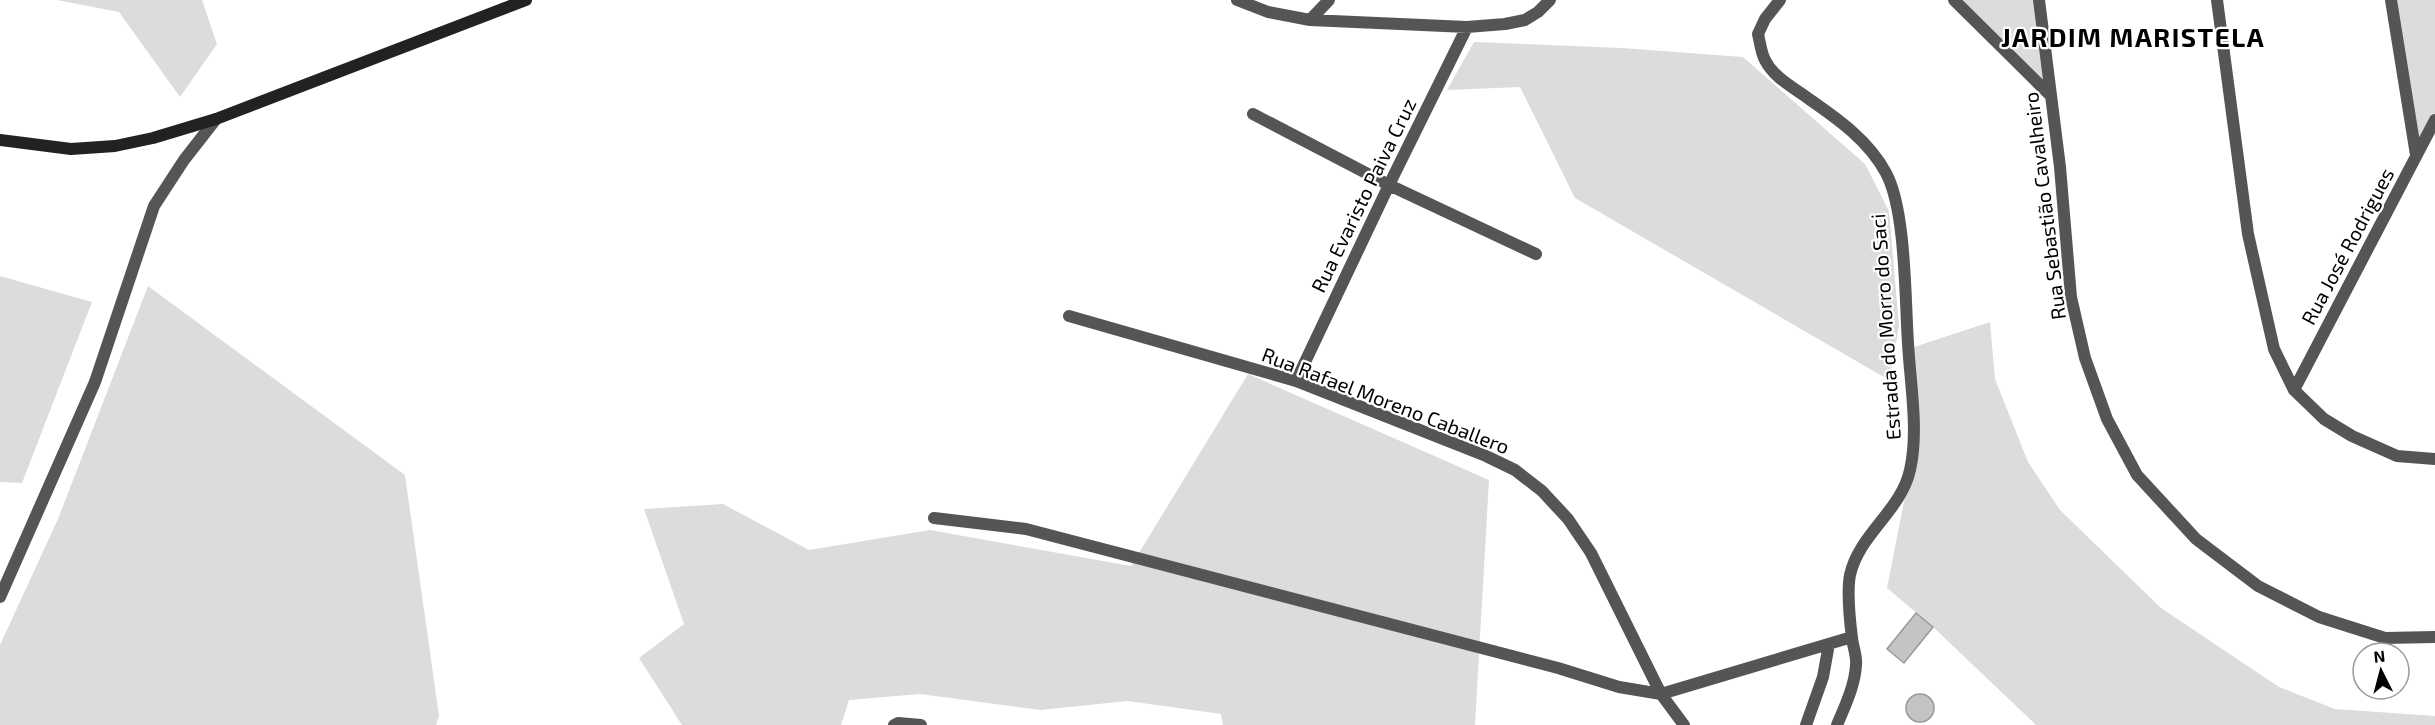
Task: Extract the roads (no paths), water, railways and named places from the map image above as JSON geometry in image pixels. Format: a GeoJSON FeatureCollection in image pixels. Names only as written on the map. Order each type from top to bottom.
{"type":"FeatureCollection","features":[{"type":"Feature","properties":{"kind":"main road"},"geometry":{"type":"LineString","coordinates":[[0,140],[71,149],[114,146],[153,138],[216,118],[526,0]]}},
{"type":"Feature","properties":{"kind":"street"},"geometry":{"type":"LineString","coordinates":[[1237,0],[1268,12],[1310,20],[1467,27],[1525,20],[1538,12],[1550,0]]}},
{"type":"Feature","properties":{"kind":"street"},"geometry":{"type":"LineString","coordinates":[[1310,20],[1329,0]]}},
{"type":"Feature","properties":{"kind":"street","name":"Estrada do Morro do Saci"},"geometry":{"type":"LineString","coordinates":[[1780,0],[1765,19],[1758,34],[1764,60],[1789,85],[1840,121],[1866,144],[1887,174],[1896,201],[1901,244],[1912,400],[1913,442],[1910,471],[1895,505],[1869,537],[1854,562],[1850,576],[1852,637],[1857,664],[1849,696],[1837,725]]}},
{"type":"Feature","properties":{"kind":"street","name":"Rua Sebastião Cavalheiro"},"geometry":{"type":"LineString","coordinates":[[2039,0],[2060,167],[2073,308],[2085,358],[2107,419],[2137,475],[2196,539],[2258,586],[2319,617],[2385,638],[2435,638]]}},
{"type":"Feature","properties":{"kind":"street"},"geometry":{"type":"LineString","coordinates":[[2217,0],[2248,234],[2274,349],[2294,390],[2324,419],[2352,436],[2397,456],[2435,459]]}},
{"type":"Feature","properties":{"kind":"street"},"geometry":{"type":"LineString","coordinates":[[2391,0],[2416,155]]}},
{"type":"Feature","properties":{"kind":"street"},"geometry":{"type":"LineString","coordinates":[[1959,1],[2050,95]]}},
{"type":"Feature","properties":{"kind":"street","name":"Rua Evaristo Paiva Cruz"},"geometry":{"type":"LineString","coordinates":[[1296,381],[1467,27]]}},
{"type":"Feature","properties":{"kind":"street"},"geometry":{"type":"LineString","coordinates":[[1253,114],[1389,185],[1536,254]]}},
{"type":"Feature","properties":{"kind":"street"},"geometry":{"type":"LineString","coordinates":[[0,597],[95,382],[154,206],[184,160],[216,118]]}},
{"type":"Feature","properties":{"kind":"street","name":"Rua José Rodrigues"},"geometry":{"type":"LineString","coordinates":[[2294,390],[2435,120]]}},
{"type":"Feature","properties":{"kind":"street","name":"Rua Rafael Moreno Caballero"},"geometry":{"type":"LineString","coordinates":[[1068,316],[1296,381],[1486,456],[1515,470],[1542,491],[1569,519],[1591,554],[1661,694],[1684,725]]}},
{"type":"Feature","properties":{"kind":"street"},"geometry":{"type":"LineString","coordinates":[[934,518],[1026,529],[1558,668],[1619,687],[1661,694],[1852,637]]}},
{"type":"Feature","properties":{"kind":"street"},"geometry":{"type":"LineString","coordinates":[[1806,725],[1823,677],[1829,644]]}},
{"type":"Feature","properties":{"kind":"street"},"geometry":{"type":"LineString","coordinates":[[894,725],[898,723],[921,725]]}},
{"type":"Feature","properties":{"kind":"district","name":"JARDIM MARISTELA"},"geometry":{"type":"Point","coordinates":[2133,36]}}]}
